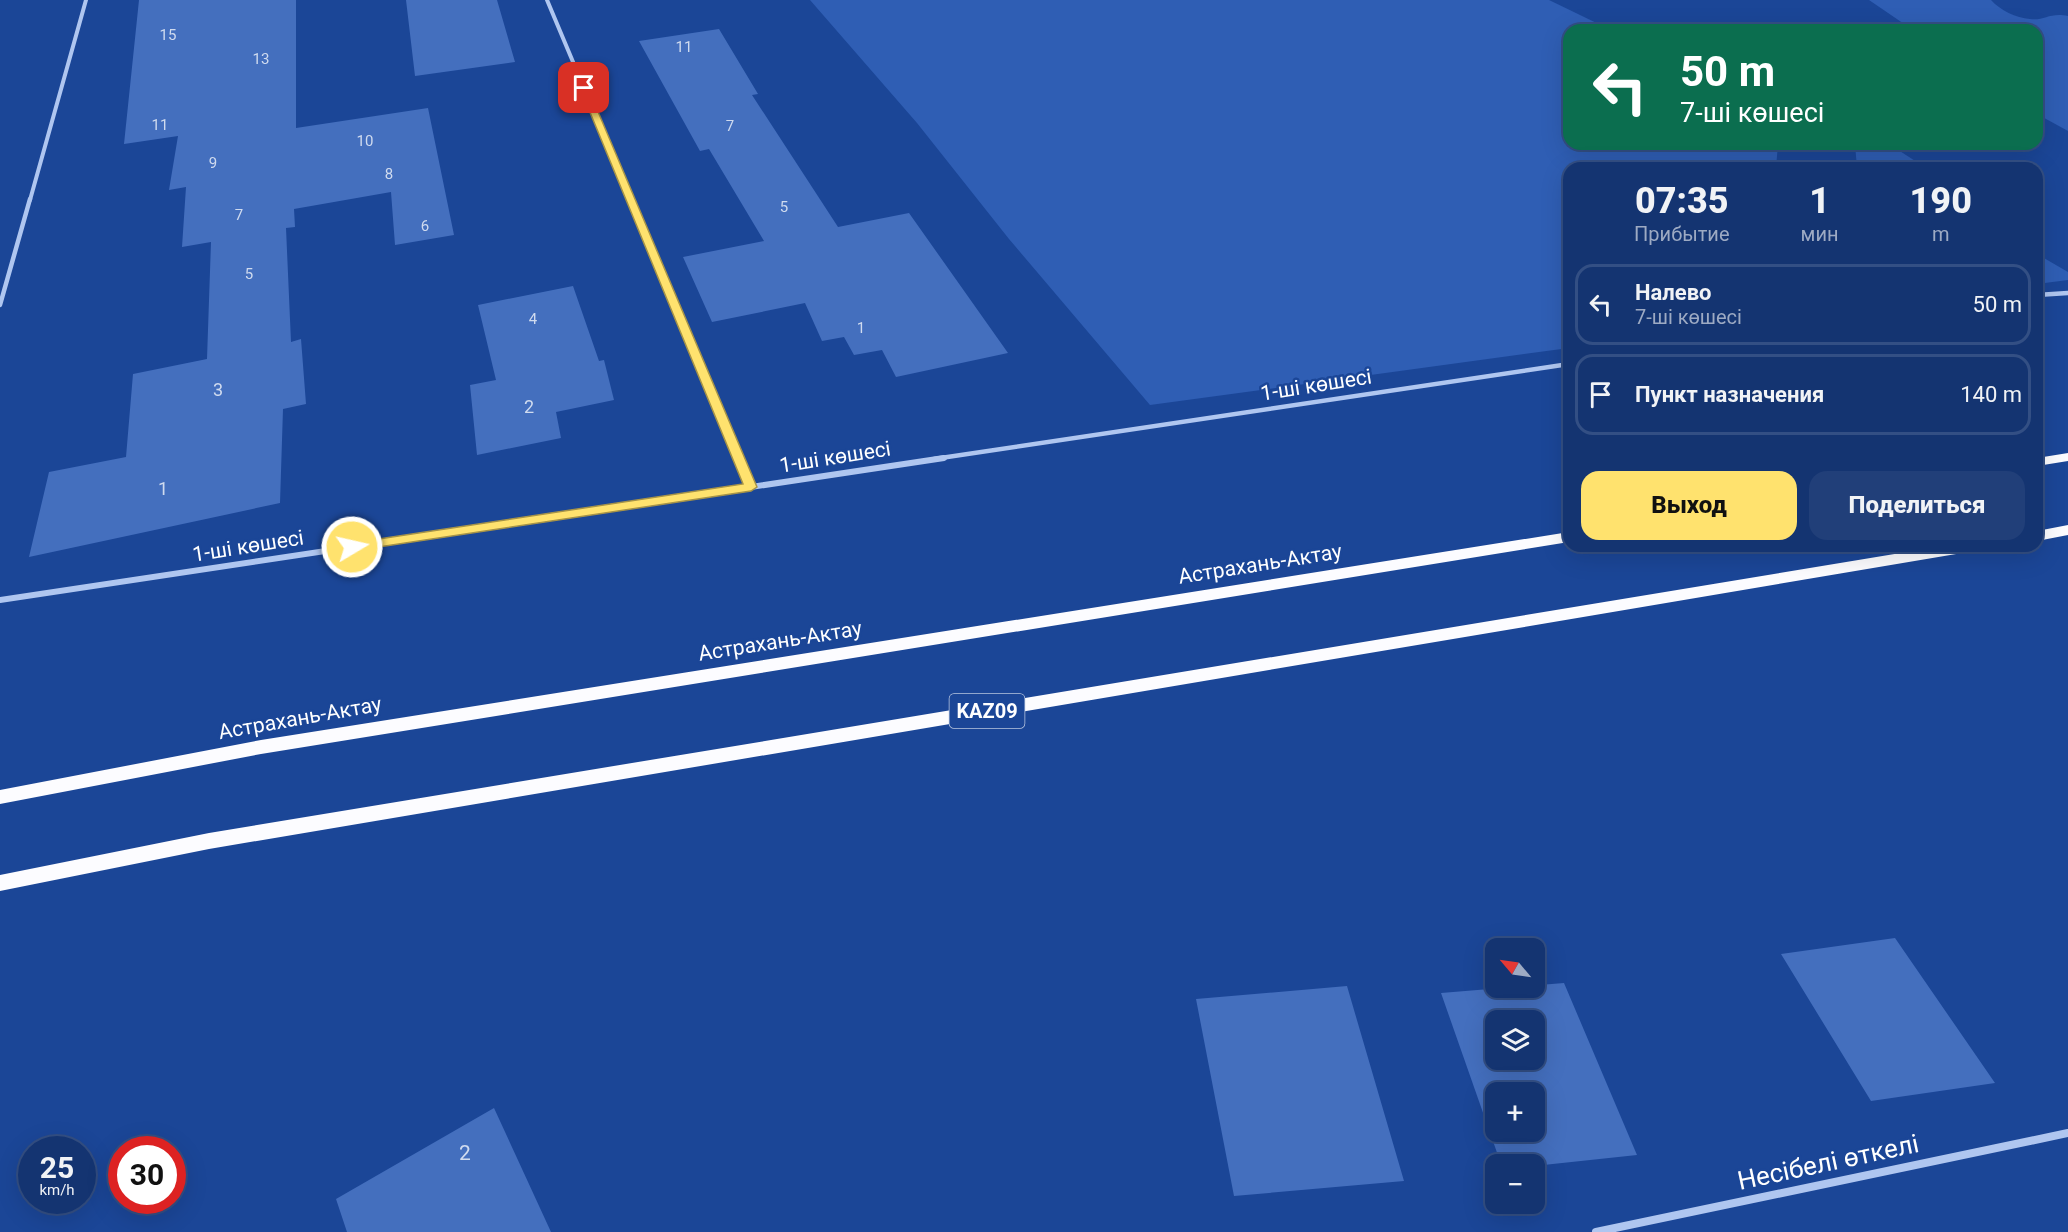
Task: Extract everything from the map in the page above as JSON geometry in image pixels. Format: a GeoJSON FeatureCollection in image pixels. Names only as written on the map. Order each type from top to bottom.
{"type":"FeatureCollection","features":[{"type":"Feature","properties":{"kind":"highway"},"geometry":{"type":"LineString","coordinates":[[2043,461],[2068,457]]}},
{"type":"Feature","properties":{"kind":"highway"},"geometry":{"type":"LineString","coordinates":[[2043,535],[2068,530]]}},
{"type":"Feature","properties":{"kind":"highway","name":"Астрахань-Актау"},"geometry":{"type":"LineString","coordinates":[[0,796],[273,745],[1563,538]]}},
{"type":"Feature","properties":{"kind":"highway","name":"KAZ09"},"geometry":{"type":"LineString","coordinates":[[0,883],[233,837],[1938,552]]}},
{"type":"Feature","properties":{"kind":"street"},"geometry":{"type":"LineString","coordinates":[[0,305],[86,0]]}},
{"type":"Feature","properties":{"kind":"street"},"geometry":{"type":"LineString","coordinates":[[547,0],[751,487]]}},
{"type":"Feature","properties":{"kind":"street"},"geometry":{"type":"LineString","coordinates":[[2043,295],[2068,293]]}},
{"type":"Feature","properties":{"kind":"street","name":"1-шi көшесі"},"geometry":{"type":"LineString","coordinates":[[0,600],[1563,365]]}},
{"type":"Feature","properties":{"kind":"street","name":"Несібелі өткелі"},"geometry":{"type":"LineString","coordinates":[[1596,1232],[2068,1133]]}},
{"type":"Feature","properties":{"kind":"shaded area"},"geometry":{"type":"Polygon","coordinates":[[[810,0],[1549,0],[1599,24],[1563,24],[1563,150],[1778,150],[1776,162],[1563,162],[1563,349],[1150,405],[1009,239],[917,123],[810,0]]]}},
{"type":"Feature","properties":{"kind":"shaded area"},"geometry":{"type":"Polygon","coordinates":[[[1869,0],[1991,0],[1999,7],[2019,17],[2035,19],[2056,15],[2068,16],[2068,131],[2043,117],[2043,24],[1904,24],[1869,0]]]}},
{"type":"Feature","properties":{"kind":"shaded area"},"geometry":{"type":"Polygon","coordinates":[[[1856,150],[1898,150],[1917,162],[1856,162],[1856,150]]]}},
{"type":"Feature","properties":{"kind":"shaded area"},"geometry":{"type":"Polygon","coordinates":[[[2043,257],[2068,272],[2068,280],[2043,283],[2043,257]]]}},
{"type":"Feature","properties":{"kind":"building"},"geometry":{"type":"Polygon","coordinates":[[[139,0],[296,0],[296,128],[428,108],[454,235],[395,245],[391,192],[294,209],[295,227],[286,228],[291,342],[301,339],[306,404],[283,409],[280,503],[29,557],[49,472],[126,457],[133,374],[207,359],[211,242],[182,247],[186,187],[169,190],[178,136],[124,144],[139,0]]]}},
{"type":"Feature","properties":{"kind":"building"},"geometry":{"type":"Polygon","coordinates":[[[406,0],[497,0],[515,62],[415,76],[406,0]]]}},
{"type":"Feature","properties":{"kind":"building"},"geometry":{"type":"Polygon","coordinates":[[[719,29],[758,94],[752,95],[838,227],[909,213],[1008,353],[896,377],[882,350],[854,355],[844,337],[822,341],[805,303],[712,322],[683,257],[764,241],[709,149],[700,151],[639,41],[719,29]]]}},
{"type":"Feature","properties":{"kind":"building"},"geometry":{"type":"Polygon","coordinates":[[[573,286],[599,361],[604,360],[614,400],[556,412],[561,438],[477,455],[470,385],[496,380],[478,305],[573,286]]]}},
{"type":"Feature","properties":{"kind":"building"},"geometry":{"type":"Polygon","coordinates":[[[1895,938],[1995,1083],[1871,1101],[1781,954],[1895,938]]]}},
{"type":"Feature","properties":{"kind":"building"},"geometry":{"type":"Polygon","coordinates":[[[1564,983],[1637,1155],[1545,1165],[1545,1154],[1497,1154],[1493,1142],[1545,1142],[1545,1082],[1485,1082],[1485,1118],[1441,993],[1485,989],[1485,998],[1545,998],[1545,985],[1564,983]]]}},
{"type":"Feature","properties":{"kind":"building"},"geometry":{"type":"Polygon","coordinates":[[[1347,986],[1404,1181],[1234,1196],[1196,999],[1347,986]]]}},
{"type":"Feature","properties":{"kind":"building"},"geometry":{"type":"Polygon","coordinates":[[[494,1108],[551,1232],[347,1232],[336,1199],[494,1108]]]}},
{"type":"Feature","properties":{"kind":"route"},"geometry":{"type":"LineString","coordinates":[[352,547],[751,487],[584,88]]}}]}
